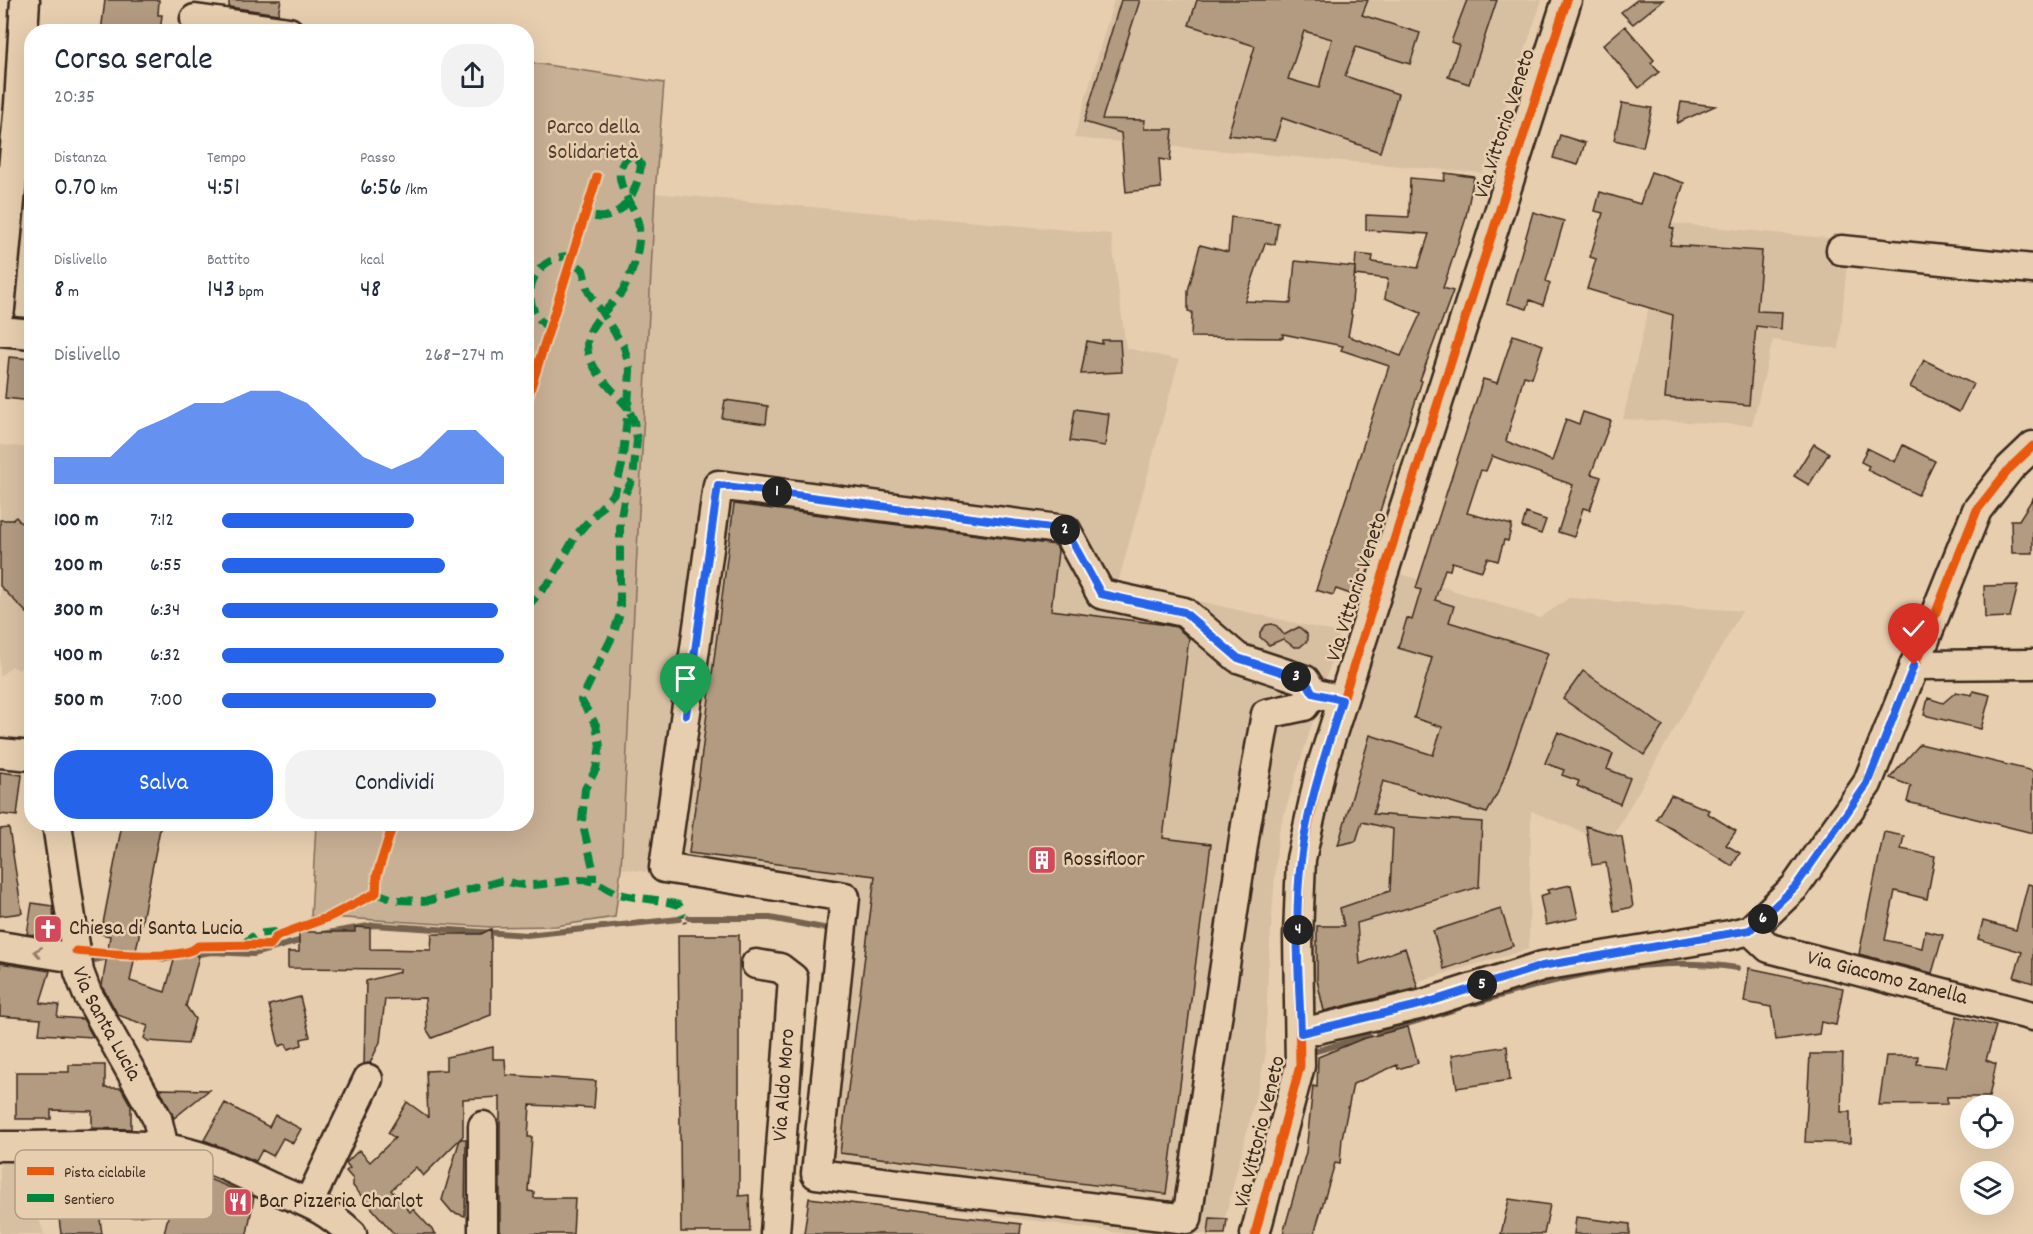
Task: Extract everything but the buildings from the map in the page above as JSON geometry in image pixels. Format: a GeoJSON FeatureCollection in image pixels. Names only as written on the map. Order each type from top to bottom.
{"type":"FeatureCollection","features":[{"type":"Feature","properties":{"kind":"street"},"geometry":{"type":"LineString","coordinates":[[0,309],[19,104],[25,0]]}},
{"type":"Feature","properties":{"kind":"street","name":"Via Vittorio Veneto"},"geometry":{"type":"LineString","coordinates":[[1255,1234],[1300,1066],[1298,936],[1301,859],[1321,768],[1567,0]]}},
{"type":"Feature","properties":{"kind":"street"},"geometry":{"type":"LineString","coordinates":[[195,17],[239,24]]}},
{"type":"Feature","properties":{"kind":"street"},"geometry":{"type":"LineString","coordinates":[[1841,250],[2033,269]]}},
{"type":"Feature","properties":{"kind":"street"},"geometry":{"type":"LineString","coordinates":[[0,331],[24,333]]}},
{"type":"Feature","properties":{"kind":"street"},"geometry":{"type":"LineString","coordinates":[[1301,1033],[1423,1004],[1542,966],[1750,930],[1795,887],[1867,784],[1977,510],[2010,468],[2033,446]]}},
{"type":"Feature","properties":{"kind":"street"},"geometry":{"type":"LineString","coordinates":[[1313,693],[1304,706],[1266,714],[1246,825],[1187,1219],[816,1174],[845,897],[664,868],[718,485],[1066,530],[1101,594],[1184,612],[1238,658],[1305,680],[1313,693],[1342,700]]}},
{"type":"Feature","properties":{"kind":"street"},"geometry":{"type":"LineString","coordinates":[[1914,665],[2033,664]]}},
{"type":"Feature","properties":{"kind":"street"},"geometry":{"type":"LineString","coordinates":[[0,753],[24,755]]}},
{"type":"Feature","properties":{"kind":"street","name":"Via Santa Lucia"},"geometry":{"type":"LineString","coordinates":[[58,831],[76,958],[87,993],[157,1118],[164,1148]]}},
{"type":"Feature","properties":{"kind":"street","name":"Via Giacomo Zanella"},"geometry":{"type":"LineString","coordinates":[[1750,930],[1769,948],[2033,1016]]}},
{"type":"Feature","properties":{"kind":"street"},"geometry":{"type":"LineString","coordinates":[[0,946],[76,958]]}},
{"type":"Feature","properties":{"kind":"street","name":"Via Aldo Moro"},"geometry":{"type":"LineString","coordinates":[[756,964],[780,968],[793,978],[775,1234]]}},
{"type":"Feature","properties":{"kind":"street"},"geometry":{"type":"LineString","coordinates":[[309,1202],[368,1078]]}},
{"type":"Feature","properties":{"kind":"street"},"geometry":{"type":"LineString","coordinates":[[483,1126],[483,1234]]}},
{"type":"Feature","properties":{"kind":"street"},"geometry":{"type":"LineString","coordinates":[[0,1146],[164,1148],[172,1150]]}},
{"type":"Feature","properties":{"kind":"street"},"geometry":{"type":"LineString","coordinates":[[213,1161],[309,1202],[329,1213],[352,1234]]}},
{"type":"Feature","properties":{"kind":"path"},"geometry":{"type":"LineString","coordinates":[[683,916],[685,924]]}},
{"type":"Feature","properties":{"kind":"shaded area"},"geometry":{"type":"Polygon","coordinates":[[[1114,0],[1542,0],[1483,173],[1074,138],[1114,0]]]}},
{"type":"Feature","properties":{"kind":"shaded area"},"geometry":{"type":"Polygon","coordinates":[[[655,193],[1111,234],[1126,348],[1179,360],[1118,583],[1340,633],[1278,834],[1268,971],[1265,1059],[1221,1234],[1128,1234],[821,1190],[846,999],[845,904],[621,868],[655,193]]]}},
{"type":"Feature","properties":{"kind":"shaded area"},"geometry":{"type":"Polygon","coordinates":[[[1668,223],[1849,240],[1839,349],[1773,340],[1752,425],[1623,419],[1668,223]]]}},
{"type":"Feature","properties":{"kind":"shaded area"},"geometry":{"type":"Polygon","coordinates":[[[0,445],[24,447],[24,665],[19,670],[12,666],[0,676],[0,445]]]}},
{"type":"Feature","properties":{"kind":"shaded area"},"geometry":{"type":"Polygon","coordinates":[[[1395,572],[1540,618],[1569,598],[1742,611],[1609,843],[1531,811],[1529,949],[1302,1015],[1312,842],[1395,572]]]}},
{"type":"Feature","properties":{"kind":"shaded area"},"geometry":{"type":"Polygon","coordinates":[[[0,1155],[15,1156],[15,1219],[39,1219],[44,1234],[0,1234],[0,1155]]]}},
{"type":"Feature","properties":{"kind":"green space","name":"Parco della Solidarietà"},"geometry":{"type":"Polygon","coordinates":[[[534,63],[664,83],[655,193],[621,868],[615,917],[556,926],[490,927],[311,916],[316,831],[534,831],[534,63]]]}},
{"type":"Feature","properties":{"kind":"waterway"},"geometry":{"type":"LineString","coordinates":[[689,918],[770,918],[834,930]]}},
{"type":"Feature","properties":{"kind":"waterway"},"geometry":{"type":"LineString","coordinates":[[322,934],[374,925],[527,935],[679,919]]}},
{"type":"Feature","properties":{"kind":"waterway"},"geometry":{"type":"LineString","coordinates":[[127,954],[165,959],[212,952],[253,954],[306,939]]}},
{"type":"Feature","properties":{"kind":"waterway"},"geometry":{"type":"LineString","coordinates":[[94,960],[114,956]]}},
{"type":"Feature","properties":{"kind":"waterway"},"geometry":{"type":"LineString","coordinates":[[1476,1003],[1605,970],[1671,964],[1704,964],[1737,968]]}},
{"type":"Feature","properties":{"kind":"waterway"},"geometry":{"type":"LineString","coordinates":[[1378,1033],[1459,1008]]}},
{"type":"Feature","properties":{"kind":"waterway"},"geometry":{"type":"LineString","coordinates":[[1316,1051],[1369,1036]]}},
{"type":"Feature","properties":{"kind":"marked path"},"geometry":{"type":"LineString","coordinates":[[628,157],[637,158],[641,165],[639,176],[628,200],[620,174],[622,165],[628,157]]}},
{"type":"Feature","properties":{"kind":"marked path"},"geometry":{"type":"LineString","coordinates":[[534,599],[551,580],[576,535],[615,492],[622,465],[628,408],[596,370],[587,346],[592,328],[623,290],[636,260],[639,228],[628,200]]}},
{"type":"Feature","properties":{"kind":"marked path"},"geometry":{"type":"LineString","coordinates":[[585,214],[597,217],[608,216],[617,212],[628,200]]}},
{"type":"Feature","properties":{"kind":"marked path"},"geometry":{"type":"LineString","coordinates":[[534,278],[543,266],[553,259],[567,256],[583,270],[588,291],[624,347],[630,369],[628,408],[634,421],[637,440],[633,478],[625,494],[620,522],[620,614],[613,635],[581,700],[596,725],[600,746],[596,769],[585,789],[582,821],[593,868],[593,881]]}},
{"type":"Feature","properties":{"kind":"marked path"},"geometry":{"type":"LineString","coordinates":[[534,311],[550,329]]}},
{"type":"Feature","properties":{"kind":"marked path"},"geometry":{"type":"LineString","coordinates":[[376,893],[396,900],[428,901],[504,880],[525,885],[581,880],[594,882],[620,894],[679,905],[683,916]]}},
{"type":"Feature","properties":{"kind":"marked path"},"geometry":{"type":"LineString","coordinates":[[242,945],[256,934],[274,932],[277,936]]}},
{"type":"Feature","properties":{"kind":"cycle path"},"geometry":{"type":"LineString","coordinates":[[1255,1234],[1300,1066],[1298,936],[1301,859],[1321,768],[1567,0]]}},
{"type":"Feature","properties":{"kind":"cycle path"},"geometry":{"type":"LineString","coordinates":[[534,378],[597,177]]}},
{"type":"Feature","properties":{"kind":"cycle path"},"geometry":{"type":"LineString","coordinates":[[1301,1033],[1423,1004],[1542,966],[1750,930],[1795,887],[1867,784],[1977,510],[2010,468],[2033,446]]}},
{"type":"Feature","properties":{"kind":"cycle path"},"geometry":{"type":"LineString","coordinates":[[76,951],[121,955],[159,955],[190,951],[198,946],[270,945],[277,936],[329,917],[376,893],[377,875],[391,831]]}},
{"type":"Feature","properties":{"kind":"place","name":"Rossifloor"},"geometry":{"type":"Point","coordinates":[1042,860]}},
{"type":"Feature","properties":{"kind":"place","name":"Chiesa di Santa Lucia"},"geometry":{"type":"Point","coordinates":[48,929]}},
{"type":"Feature","properties":{"kind":"place","name":"Bar Pizzeria Charlot"},"geometry":{"type":"Point","coordinates":[238,1202]}},
{"type":"Feature","properties":{"kind":"route"},"geometry":{"type":"LineString","coordinates":[[686,715],[718,485],[1066,530],[1101,594],[1184,612],[1238,658],[1305,680],[1313,693],[1342,700],[1321,768],[1301,859],[1298,936],[1301,1033],[1423,1004],[1542,966],[1750,930],[1795,887],[1867,784],[1914,665]]}}]}
